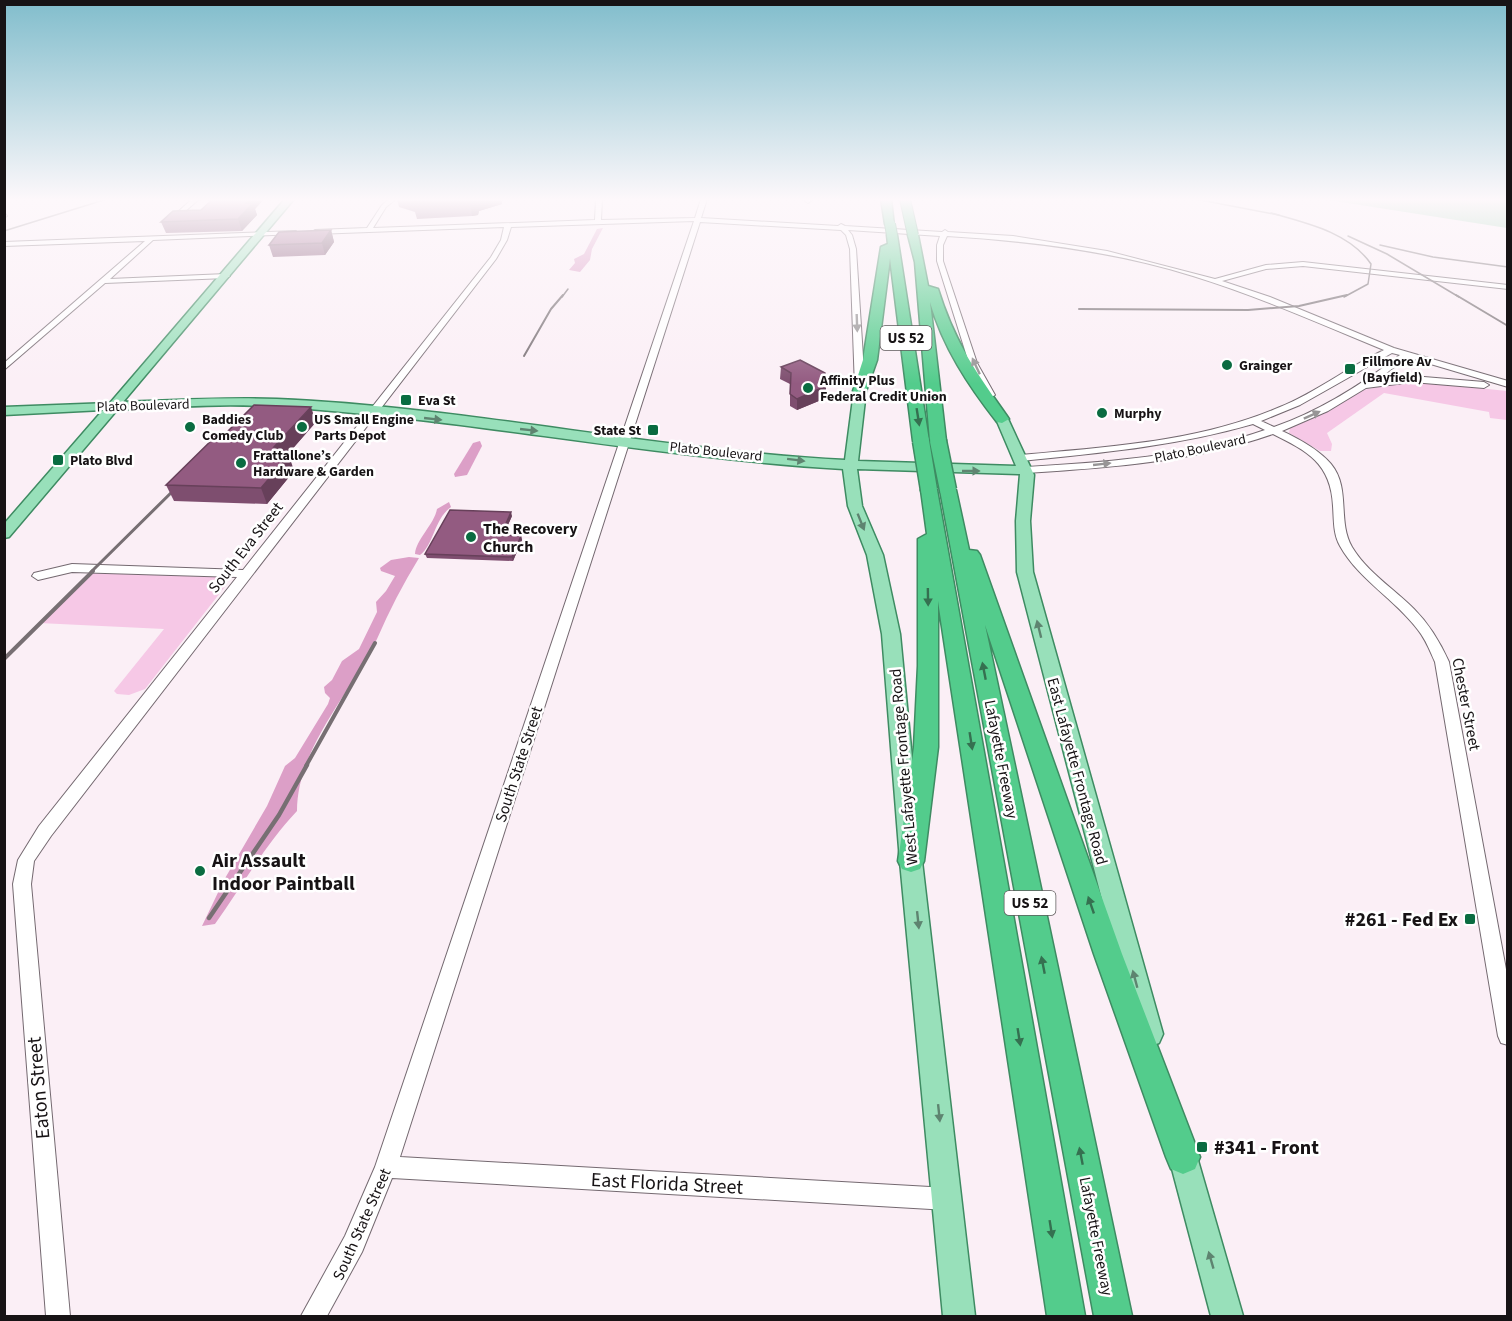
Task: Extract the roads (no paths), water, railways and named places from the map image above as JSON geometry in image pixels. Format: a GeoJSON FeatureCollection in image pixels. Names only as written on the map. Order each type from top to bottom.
{"type":"FeatureCollection","features":[{"type":"Feature","properties":{"kind":"highway"},"geometry":{"type":"LineString","coordinates":[[860,391],[870,360],[885,261]]}},
{"type":"Feature","properties":{"kind":"highway","name":"Lafayette Freeway"},"geometry":{"type":"LineString","coordinates":[[894,261],[921,441],[939,493],[1113,1317]]}},
{"type":"Feature","properties":{"kind":"highway"},"geometry":{"type":"LineString","coordinates":[[920,262],[927,274],[954,350],[973,382],[1002,418]]}},
{"type":"Feature","properties":{"kind":"highway","name":"Lafayette Freeway"},"geometry":{"type":"LineString","coordinates":[[920,262],[938,441],[939,493],[1066,1317]]}},
{"type":"Feature","properties":{"kind":"highway"},"geometry":{"type":"LineString","coordinates":[[911,861],[926,747],[929,666],[927,542],[939,493]]}},
{"type":"Feature","properties":{"kind":"highway"},"geometry":{"type":"LineString","coordinates":[[939,493],[981,582],[1108,954],[1183,1157]]}},
{"type":"Feature","properties":{"kind":"main road"},"geometry":{"type":"LineString","coordinates":[[4,534],[239,261]]}},
{"type":"Feature","properties":{"kind":"main road","name":"West Lafayette Frontage Road"},"geometry":{"type":"LineString","coordinates":[[860,391],[850,460],[855,506],[875,555],[891,634],[911,861],[959,1317]]}},
{"type":"Feature","properties":{"kind":"main road","name":"Plato Boulevard"},"geometry":{"type":"LineString","coordinates":[[4,401],[278,403],[377,407],[956,471],[1023,464]]}},
{"type":"Feature","properties":{"kind":"main road","name":"Plato Boulevard"},"geometry":{"type":"LineString","coordinates":[[4,411],[117,401]]}},
{"type":"Feature","properties":{"kind":"main road","name":"East Lafayette Frontage Road"},"geometry":{"type":"LineString","coordinates":[[1002,418],[1023,464],[1028,484],[1023,521],[1025,572],[1227,1317]]}},
{"type":"Feature","properties":{"kind":"street"},"geometry":{"type":"LineString","coordinates":[[4,368],[127,261]]}},
{"type":"Feature","properties":{"kind":"street","name":"South Eva Street"},"geometry":{"type":"LineString","coordinates":[[26,860],[45,831],[492,261]]}},
{"type":"Feature","properties":{"kind":"street","name":"South State Street"},"geometry":{"type":"LineString","coordinates":[[313,1317],[335,1284],[353,1249],[386,1167],[684,261]]}},
{"type":"Feature","properties":{"kind":"street","name":"West Lafayette Frontage Road"},"geometry":{"type":"LineString","coordinates":[[854,261],[860,391]]}},
{"type":"Feature","properties":{"kind":"street","name":"East Lafayette Frontage Road"},"geometry":{"type":"LineString","coordinates":[[940,261],[973,363],[1002,418]]}},
{"type":"Feature","properties":{"kind":"street"},"geometry":{"type":"LineString","coordinates":[[1120,261],[1211,282],[1267,299],[1391,350],[1401,358],[1484,385]]}},
{"type":"Feature","properties":{"kind":"street"},"geometry":{"type":"LineString","coordinates":[[1211,282],[1266,267],[1303,264],[1508,287]]}},
{"type":"Feature","properties":{"kind":"street"},"geometry":{"type":"LineString","coordinates":[[104,281],[226,276]]}},
{"type":"Feature","properties":{"kind":"street"},"geometry":{"type":"LineString","coordinates":[[1211,282],[1380,355],[1508,384]]}},
{"type":"Feature","properties":{"kind":"street","name":"Plato Boulevard"},"geometry":{"type":"LineString","coordinates":[[1023,464],[1160,444],[1254,421],[1300,403],[1391,350]]}},
{"type":"Feature","properties":{"kind":"street","name":"Plato Boulevard"},"geometry":{"type":"LineString","coordinates":[[1023,464],[1107,464],[1168,456],[1223,445],[1271,431],[1324,410],[1360,388],[1401,358]]}},
{"type":"Feature","properties":{"kind":"street"},"geometry":{"type":"LineString","coordinates":[[1360,388],[1412,379],[1508,388]]}},
{"type":"Feature","properties":{"kind":"street","name":"Chester Street"},"geometry":{"type":"LineString","coordinates":[[1254,421],[1308,449],[1329,468],[1336,480],[1340,527],[1346,546],[1359,564],[1421,622],[1437,647],[1442,662],[1508,1035]]}},
{"type":"Feature","properties":{"kind":"street"},"geometry":{"type":"LineString","coordinates":[[38,576],[72,568],[245,574]]}},
{"type":"Feature","properties":{"kind":"street","name":"Eaton Street"},"geometry":{"type":"LineString","coordinates":[[26,860],[22,884],[58,1317]]}},
{"type":"Feature","properties":{"kind":"street","name":"East Florida Street"},"geometry":{"type":"LineString","coordinates":[[386,1167],[948,1199]]}},
{"type":"Feature","properties":{"kind":"railway"},"geometry":{"type":"LineString","coordinates":[[1344,297],[1368,284],[1371,264],[1368,261]]}},
{"type":"Feature","properties":{"kind":"railway"},"geometry":{"type":"LineString","coordinates":[[1398,261],[1459,297]]}},
{"type":"Feature","properties":{"kind":"railway"},"geometry":{"type":"LineString","coordinates":[[1460,261],[1508,267]]}},
{"type":"Feature","properties":{"kind":"railway"},"geometry":{"type":"LineString","coordinates":[[562,297],[568,289]]}},
{"type":"Feature","properties":{"kind":"railway"},"geometry":{"type":"LineString","coordinates":[[524,356],[551,309],[563,295]]}},
{"type":"Feature","properties":{"kind":"railway"},"geometry":{"type":"LineString","coordinates":[[1079,309],[1248,310],[1299,306],[1347,295]]}},
{"type":"Feature","properties":{"kind":"railway"},"geometry":{"type":"LineString","coordinates":[[1456,295],[1508,326]]}},
{"type":"Feature","properties":{"kind":"railway"},"geometry":{"type":"LineString","coordinates":[[91,572],[183,481]]}},
{"type":"Feature","properties":{"kind":"railway"},"geometry":{"type":"LineString","coordinates":[[4,659],[93,571]]}},
{"type":"Feature","properties":{"kind":"railway"},"geometry":{"type":"LineString","coordinates":[[306,766],[375,643]]}},
{"type":"Feature","properties":{"kind":"railway"},"geometry":{"type":"LineString","coordinates":[[209,918],[279,815],[307,765]]}},
{"type":"Feature","properties":{"kind":"place","name":"Grainger"},"geometry":{"type":"Point","coordinates":[1227,365]}},
{"type":"Feature","properties":{"kind":"place","name":"Fillmore Av (Bayfield)"},"geometry":{"type":"Point","coordinates":[1350,369]}},
{"type":"Feature","properties":{"kind":"place","name":"Affinity Plus Federal Credit Union"},"geometry":{"type":"Point","coordinates":[808,388]}},
{"type":"Feature","properties":{"kind":"place","name":"Eva St"},"geometry":{"type":"Point","coordinates":[406,400]}},
{"type":"Feature","properties":{"kind":"place","name":"Murphy"},"geometry":{"type":"Point","coordinates":[1102,413]}},
{"type":"Feature","properties":{"kind":"place","name":"Baddies Comedy Club"},"geometry":{"type":"Point","coordinates":[190,427]}},
{"type":"Feature","properties":{"kind":"place","name":"US Small Engine Parts Depot"},"geometry":{"type":"Point","coordinates":[302,427]}},
{"type":"Feature","properties":{"kind":"place","name":"State St"},"geometry":{"type":"Point","coordinates":[653,430]}},
{"type":"Feature","properties":{"kind":"place","name":"Plato Blvd"},"geometry":{"type":"Point","coordinates":[58,460]}},
{"type":"Feature","properties":{"kind":"place","name":"Frattallone’s Hardware & Garden"},"geometry":{"type":"Point","coordinates":[241,463]}},
{"type":"Feature","properties":{"kind":"place","name":"The Recovery Church"},"geometry":{"type":"Point","coordinates":[471,537]}},
{"type":"Feature","properties":{"kind":"place","name":"Air Assault Indoor Paintball"},"geometry":{"type":"Point","coordinates":[200,871]}},
{"type":"Feature","properties":{"kind":"place","name":"#261 - Fed Ex"},"geometry":{"type":"Point","coordinates":[1470,919]}},
{"type":"Feature","properties":{"kind":"place","name":"#341 - Front"},"geometry":{"type":"Point","coordinates":[1202,1147]}}]}
